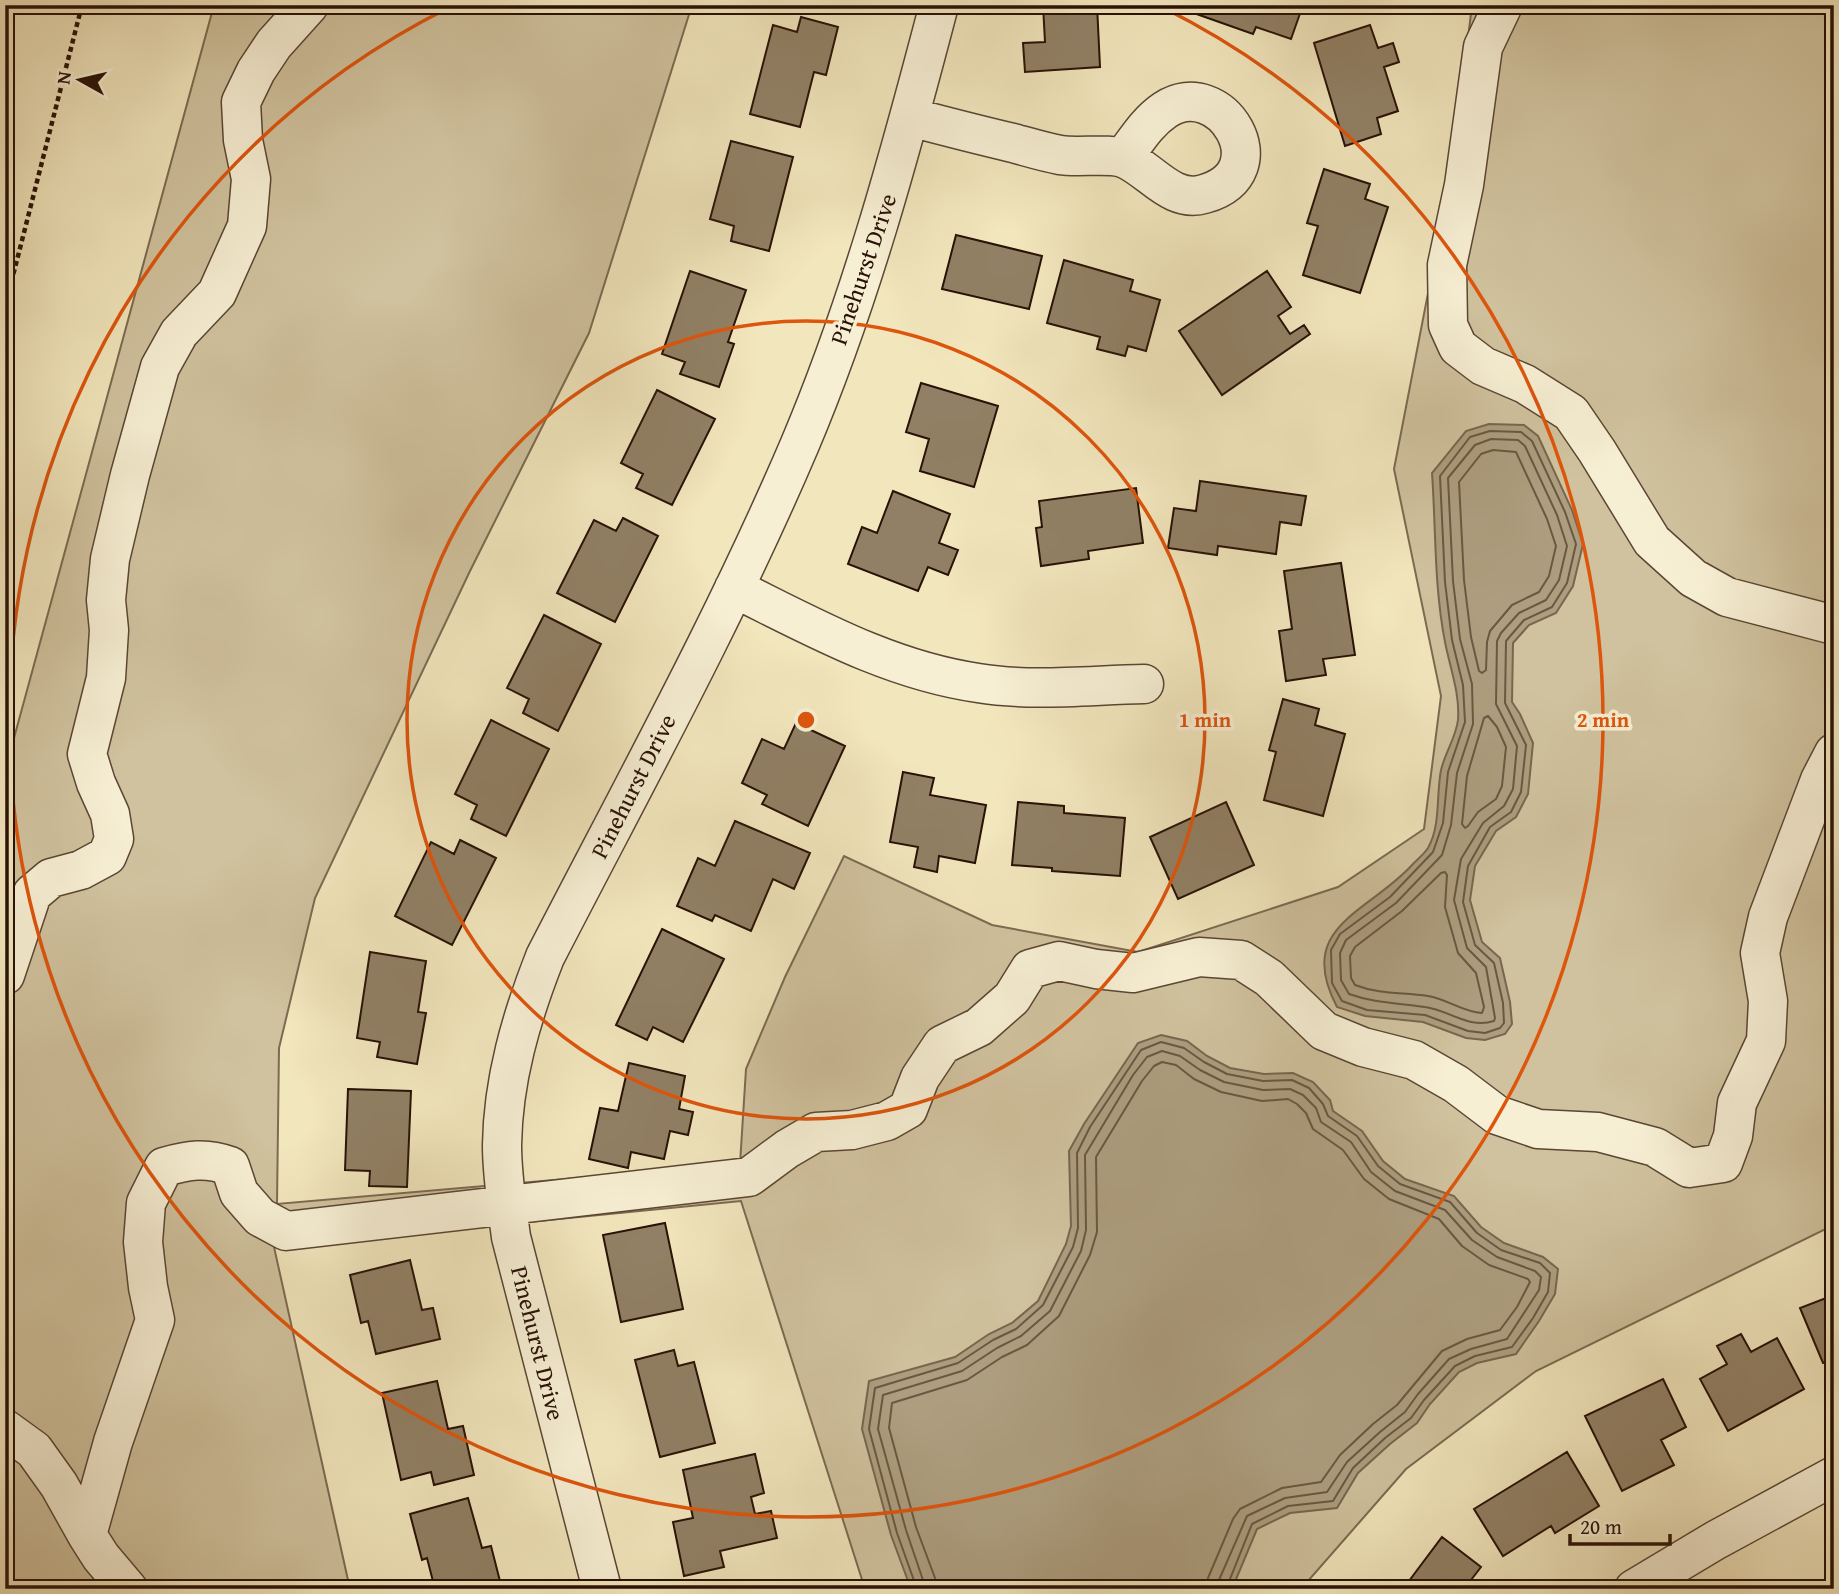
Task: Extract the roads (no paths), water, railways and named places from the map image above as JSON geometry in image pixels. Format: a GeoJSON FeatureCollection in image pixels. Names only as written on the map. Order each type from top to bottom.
{"type":"FeatureCollection","features":[{"type":"Feature","properties":{"kind":"street"},"geometry":{"type":"LineString","coordinates":[[5,975],[32,894],[51,878],[81,870],[107,856],[114,839],[110,814],[87,754],[106,677],[109,630],[106,600],[110,559],[160,367],[179,333],[217,293],[247,226],[251,179],[243,139],[241,103],[256,71],[274,44],[309,5]]}},
{"type":"Feature","properties":{"kind":"street","name":"Pinehurst Drive"},"geometry":{"type":"LineString","coordinates":[[602,1589],[511,1237],[503,1179],[502,1143],[510,1064],[524,1009],[545,957],[734,588],[800,443],[860,285],[939,5]]}},
{"type":"Feature","properties":{"kind":"street"},"geometry":{"type":"LineString","coordinates":[[1503,5],[1483,47],[1464,186],[1447,265],[1448,325],[1458,347],[1483,366],[1525,384],[1571,413],[1652,541],[1693,578],[1727,597],[1834,625]]}},
{"type":"Feature","properties":{"kind":"street"},"geometry":{"type":"LineString","coordinates":[[909,117],[1060,155],[1123,158]]}},
{"type":"Feature","properties":{"kind":"street"},"geometry":{"type":"LineString","coordinates":[[734,588],[869,654],[933,674],[979,683],[1021,687],[1144,684]]}},
{"type":"Feature","properties":{"kind":"street"},"geometry":{"type":"LineString","coordinates":[[87,1535],[113,1441],[155,1320],[143,1242],[146,1203],[164,1167],[212,1159],[230,1166],[239,1193],[260,1217],[286,1231],[749,1177],[816,1132],[852,1130],[887,1121],[908,1109],[920,1077],[942,1045],[979,1027],[1012,998],[1030,969],[1059,961],[1133,973],[1199,957],[1241,960],[1269,978],[1324,1031],[1363,1047],[1414,1060],[1456,1083],[1497,1115],[1538,1129],[1598,1132],[1655,1147],[1689,1168],[1723,1163],[1734,1136],[1737,1103],[1766,1041],[1768,1001],[1760,953],[1768,916],[1820,780],[1834,754]]}},
{"type":"Feature","properties":{"kind":"street"},"geometry":{"type":"LineString","coordinates":[[5,1429],[34,1450],[59,1485],[101,1557],[128,1589]]}},
{"type":"Feature","properties":{"kind":"street"},"geometry":{"type":"LineString","coordinates":[[1634,1589],[1716,1540],[1834,1476]]}},
{"type":"Feature","properties":{"kind":"water"},"geometry":{"type":"Polygon","coordinates":[[[1489,424],[1524,425],[1538,436],[1572,510],[1583,544],[1573,586],[1556,613],[1529,625],[1513,643],[1512,702],[1533,743],[1528,794],[1516,817],[1496,831],[1475,866],[1470,900],[1482,942],[1500,958],[1512,1024],[1505,1034],[1485,1040],[1466,1038],[1423,1022],[1365,1016],[1337,1007],[1326,980],[1325,957],[1331,939],[1342,923],[1395,881],[1425,852],[1435,830],[1441,770],[1457,726],[1458,710],[1439,600],[1432,473],[1466,431],[1489,424]]]}},
{"type":"Feature","properties":{"kind":"water"},"geometry":{"type":"Polygon","coordinates":[[[1161,1035],[1187,1041],[1230,1068],[1264,1074],[1293,1073],[1313,1082],[1330,1100],[1333,1111],[1362,1131],[1383,1161],[1405,1179],[1454,1196],[1481,1227],[1504,1243],[1543,1257],[1558,1269],[1555,1294],[1516,1354],[1477,1363],[1459,1372],[1417,1423],[1358,1473],[1337,1508],[1290,1513],[1257,1529],[1232,1589],[911,1589],[891,1535],[862,1429],[869,1381],[955,1357],[989,1334],[1012,1323],[1038,1301],[1066,1244],[1071,1226],[1069,1151],[1138,1043],[1161,1035]]]}}]}
